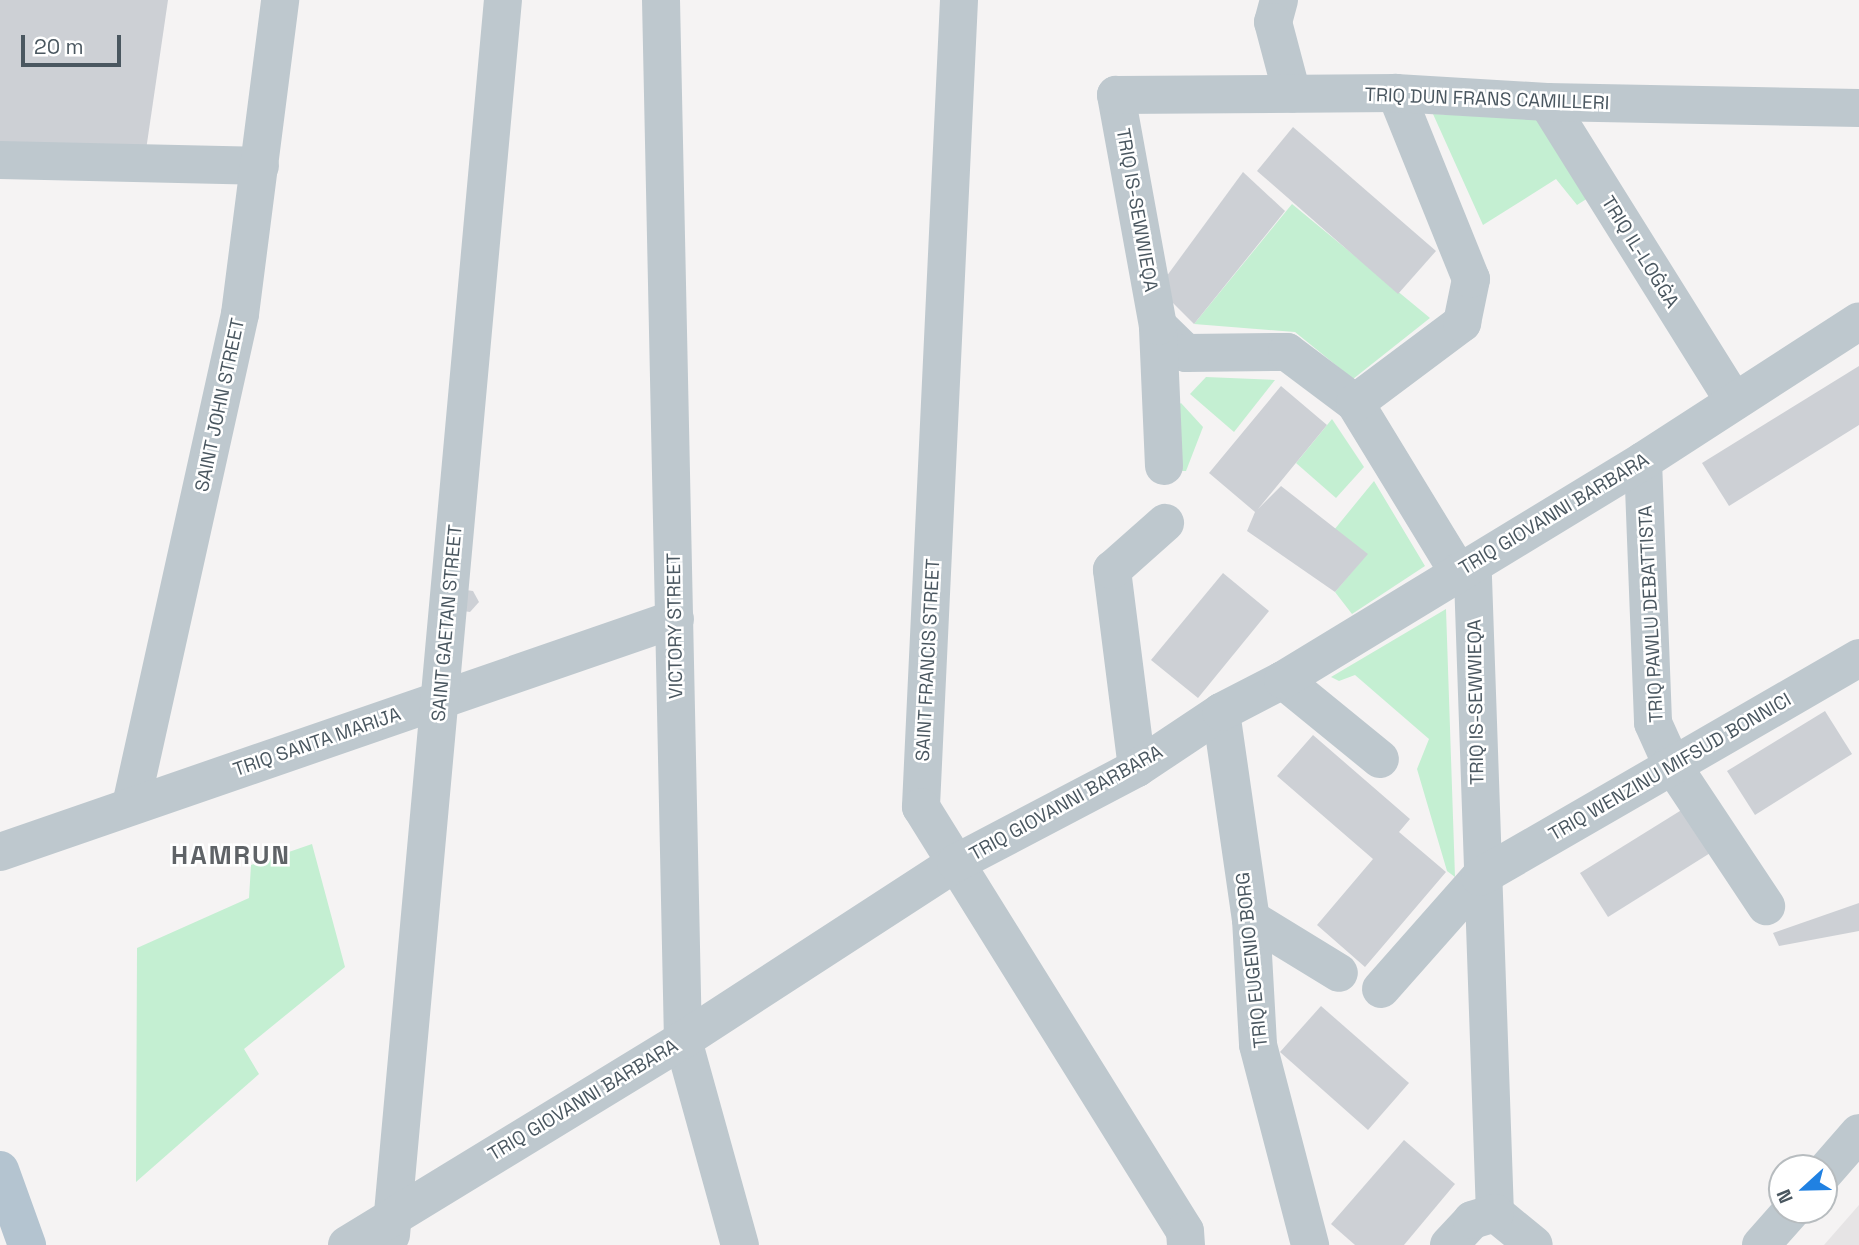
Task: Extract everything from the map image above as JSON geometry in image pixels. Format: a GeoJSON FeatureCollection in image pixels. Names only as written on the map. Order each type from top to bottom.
{"type":"FeatureCollection","features":[{"type":"Feature","properties":{"kind":"main road"},"geometry":{"type":"LineString","coordinates":[[0,1170],[26,1245]]}},
{"type":"Feature","properties":{"kind":"street","name":"SAINT JOHN STREET"},"geometry":{"type":"LineString","coordinates":[[131,805],[240,314],[280,0]]}},
{"type":"Feature","properties":{"kind":"street","name":"SAINT GAETAN STREET"},"geometry":{"type":"LineString","coordinates":[[390,1231],[503,0]]}},
{"type":"Feature","properties":{"kind":"street","name":"VICTORY STREET"},"geometry":{"type":"LineString","coordinates":[[661,0],[683,1040],[740,1245]]}},
{"type":"Feature","properties":{"kind":"street","name":"SAINT FRANCIS STREET"},"geometry":{"type":"LineString","coordinates":[[959,0],[920,807],[1185,1231],[1186,1245]]}},
{"type":"Feature","properties":{"kind":"street"},"geometry":{"type":"LineString","coordinates":[[1279,0],[1273,22],[1292,94]]}},
{"type":"Feature","properties":{"kind":"street"},"geometry":{"type":"LineString","coordinates":[[1355,403],[1462,323],[1471,279],[1396,93]]}},
{"type":"Feature","properties":{"kind":"street","name":"TRIQ DUN FRANS CAMILLERI"},"geometry":{"type":"LineString","coordinates":[[1116,94],[1396,93],[1547,102],[1859,108]]}},
{"type":"Feature","properties":{"kind":"street","name":"TRIQ IS-SEWWIEQA"},"geometry":{"type":"LineString","coordinates":[[1116,94],[1158,326],[1164,467]]}},
{"type":"Feature","properties":{"kind":"street","name":"TRIQ IL-LOĠĠA"},"geometry":{"type":"LineString","coordinates":[[1547,102],[1734,401]]}},
{"type":"Feature","properties":{"kind":"street"},"geometry":{"type":"LineString","coordinates":[[0,160],[260,166]]}},
{"type":"Feature","properties":{"kind":"street","name":"TRIQ GIOVANNI BARBARA"},"geometry":{"type":"LineString","coordinates":[[347,1245],[390,1231],[956,863],[1137,768],[1221,712],[1283,680],[1643,461],[1859,321]]}},
{"type":"Feature","properties":{"kind":"street","name":"TRIQ IS-SEWWIEQA"},"geometry":{"type":"LineString","coordinates":[[1158,326],[1186,352],[1287,352],[1355,403],[1458,572],[1473,578],[1480,877],[1495,1213]]}},
{"type":"Feature","properties":{"kind":"street","name":"TRIQ PAWLU DEBATTISTA"},"geometry":{"type":"LineString","coordinates":[[1643,461],[1653,723],[1671,763],[1766,906]]}},
{"type":"Feature","properties":{"kind":"street"},"geometry":{"type":"LineString","coordinates":[[1137,768],[1112,570],[1164,523]]}},
{"type":"Feature","properties":{"kind":"street","name":"TRIQ SANTA MARIJA"},"geometry":{"type":"LineString","coordinates":[[0,852],[675,619]]}},
{"type":"Feature","properties":{"kind":"street","name":"TRIQ WENZINU MIFSUD BONNICI"},"geometry":{"type":"LineString","coordinates":[[1381,989],[1480,877],[1671,763],[1856,666]]}},
{"type":"Feature","properties":{"kind":"street"},"geometry":{"type":"LineString","coordinates":[[1283,680],[1380,759]]}},
{"type":"Feature","properties":{"kind":"street","name":"TRIQ EUGENIO BORG"},"geometry":{"type":"LineString","coordinates":[[1221,712],[1251,919],[1258,1045],[1310,1245]]}},
{"type":"Feature","properties":{"kind":"street"},"geometry":{"type":"LineString","coordinates":[[1251,919],[1339,973]]}},
{"type":"Feature","properties":{"kind":"street"},"geometry":{"type":"LineString","coordinates":[[1838,1157],[1859,1133]]}},
{"type":"Feature","properties":{"kind":"street"},"geometry":{"type":"LineString","coordinates":[[1449,1245],[1472,1220],[1495,1213],[1534,1245]]}},
{"type":"Feature","properties":{"kind":"street"},"geometry":{"type":"LineString","coordinates":[[1761,1245],[1780,1224]]}},
{"type":"Feature","properties":{"kind":"shaded area"},"geometry":{"type":"Polygon","coordinates":[[[1859,1205],[1859,1245],[1824,1245],[1859,1205]]]}},
{"type":"Feature","properties":{"kind":"green space"},"geometry":{"type":"Polygon","coordinates":[[[1433,114],[1542,119],[1588,198],[1577,205],[1556,179],[1483,225],[1433,114]]]}},
{"type":"Feature","properties":{"kind":"green space"},"geometry":{"type":"Polygon","coordinates":[[[1292,204],[1430,318],[1353,379],[1295,332],[1194,324],[1292,204]]]}},
{"type":"Feature","properties":{"kind":"green space"},"geometry":{"type":"Polygon","coordinates":[[[1206,377],[1275,380],[1234,432],[1190,394],[1206,377]]]}},
{"type":"Feature","properties":{"kind":"green space"},"geometry":{"type":"Polygon","coordinates":[[[1181,403],[1203,427],[1186,471],[1180,471],[1177,406],[1181,403]]]}},
{"type":"Feature","properties":{"kind":"green space"},"geometry":{"type":"Polygon","coordinates":[[[1332,419],[1364,467],[1336,498],[1296,463],[1332,419]]]}},
{"type":"Feature","properties":{"kind":"green space"},"geometry":{"type":"Polygon","coordinates":[[[1374,481],[1425,566],[1352,614],[1335,592],[1367,554],[1334,530],[1374,481]]]}},
{"type":"Feature","properties":{"kind":"green space"},"geometry":{"type":"Polygon","coordinates":[[[1446,609],[1455,877],[1447,871],[1417,769],[1429,739],[1355,675],[1339,681],[1331,677],[1446,609]]]}},
{"type":"Feature","properties":{"kind":"green space"},"geometry":{"type":"Polygon","coordinates":[[[312,844],[345,967],[244,1049],[259,1074],[136,1182],[137,948],[249,898],[251,865],[312,844]]]}},
{"type":"Feature","properties":{"kind":"building"},"geometry":{"type":"Polygon","coordinates":[[[0,0],[168,0],[146,150],[0,149],[0,0]]]}},
{"type":"Feature","properties":{"kind":"building"},"geometry":{"type":"Polygon","coordinates":[[[1293,127],[1436,251],[1398,294],[1257,171],[1293,127]]]}},
{"type":"Feature","properties":{"kind":"building"},"geometry":{"type":"Polygon","coordinates":[[[1243,172],[1285,211],[1194,324],[1158,288],[1243,172]]]}},
{"type":"Feature","properties":{"kind":"building"},"geometry":{"type":"Polygon","coordinates":[[[1859,366],[1859,425],[1729,506],[1702,463],[1859,366]]]}},
{"type":"Feature","properties":{"kind":"building"},"geometry":{"type":"Polygon","coordinates":[[[1281,386],[1327,425],[1258,509],[1281,486],[1368,554],[1335,592],[1247,531],[1255,512],[1209,473],[1281,386]]]}},
{"type":"Feature","properties":{"kind":"building"},"geometry":{"type":"Polygon","coordinates":[[[1223,573],[1269,611],[1198,698],[1151,660],[1223,573]]]}},
{"type":"Feature","properties":{"kind":"building"},"geometry":{"type":"Polygon","coordinates":[[[466,590],[473,591],[479,602],[470,612],[463,611],[466,590]]]}},
{"type":"Feature","properties":{"kind":"building"},"geometry":{"type":"Polygon","coordinates":[[[1825,711],[1852,754],[1755,815],[1727,771],[1825,711]]]}},
{"type":"Feature","properties":{"kind":"building"},"geometry":{"type":"Polygon","coordinates":[[[1313,735],[1410,819],[1399,832],[1446,872],[1365,967],[1317,925],[1373,859],[1277,776],[1313,735]]]}},
{"type":"Feature","properties":{"kind":"building"},"geometry":{"type":"Polygon","coordinates":[[[1688,806],[1715,850],[1608,917],[1580,873],[1688,806]]]}},
{"type":"Feature","properties":{"kind":"building"},"geometry":{"type":"Polygon","coordinates":[[[1859,903],[1859,931],[1779,946],[1773,933],[1859,903]]]}},
{"type":"Feature","properties":{"kind":"building"},"geometry":{"type":"Polygon","coordinates":[[[1321,1006],[1409,1083],[1368,1130],[1280,1052],[1321,1006]]]}},
{"type":"Feature","properties":{"kind":"building"},"geometry":{"type":"Polygon","coordinates":[[[1404,1140],[1455,1184],[1404,1245],[1355,1245],[1331,1224],[1404,1140]]]}},
{"type":"Feature","properties":{"kind":"district","name":"HAMRUN"},"geometry":{"type":"Point","coordinates":[231,856]}}]}
